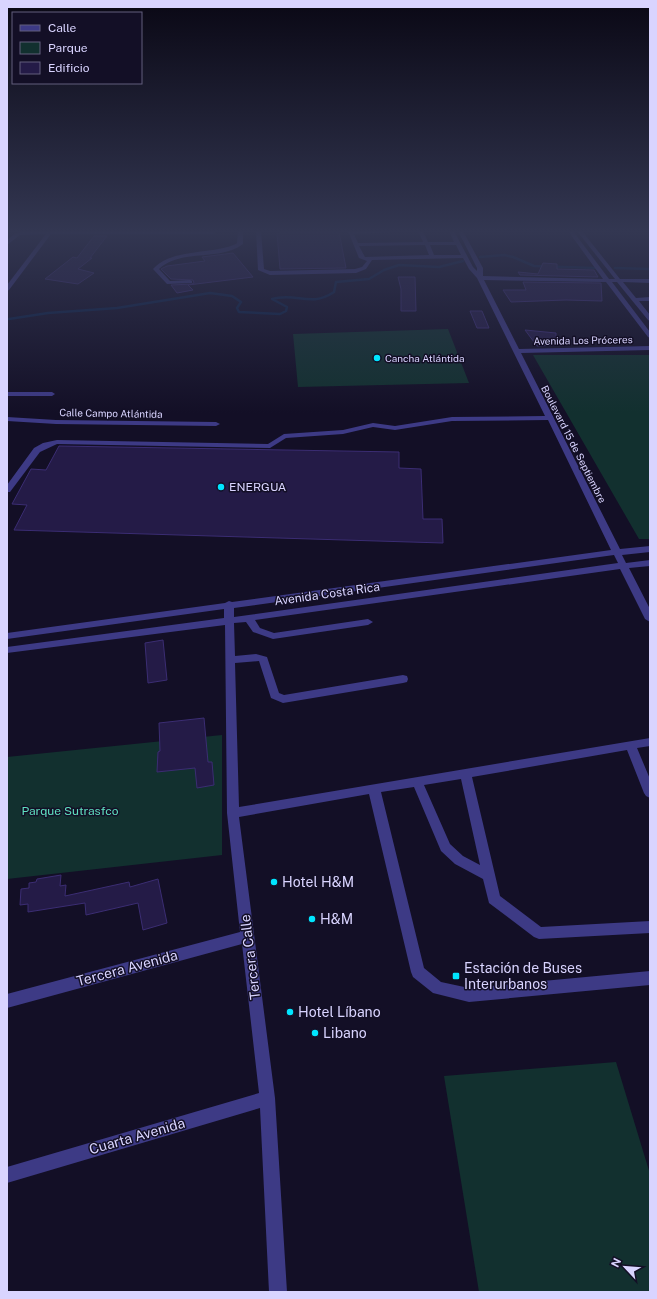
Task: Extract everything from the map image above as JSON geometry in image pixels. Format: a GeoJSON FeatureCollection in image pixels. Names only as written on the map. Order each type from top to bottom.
{"type":"FeatureCollection","features":[{"type":"Feature","properties":{"kind":"street","name":"Boulevard 15 de Septiembre"},"geometry":{"type":"LineString","coordinates":[[487,292],[650,619]]}},
{"type":"Feature","properties":{"kind":"street"},"geometry":{"type":"LineString","coordinates":[[616,292],[650,336]]}},
{"type":"Feature","properties":{"kind":"street"},"geometry":{"type":"LineString","coordinates":[[627,292],[650,319]]}},
{"type":"Feature","properties":{"kind":"street"},"geometry":{"type":"LineString","coordinates":[[634,300],[650,299]]}},
{"type":"Feature","properties":{"kind":"street","name":"Avenida Los Próceres"},"geometry":{"type":"LineString","coordinates":[[516,351],[650,348]]}},
{"type":"Feature","properties":{"kind":"street"},"geometry":{"type":"LineString","coordinates":[[7,394],[52,394]]}},
{"type":"Feature","properties":{"kind":"street"},"geometry":{"type":"LineString","coordinates":[[7,490],[37,450],[46,445],[57,442],[270,446],[284,436],[343,432],[373,425],[400,427],[452,419],[550,418]]}},
{"type":"Feature","properties":{"kind":"street","name":"Calle Campo Atlántida"},"geometry":{"type":"LineString","coordinates":[[7,419],[56,422],[216,424]]}},
{"type":"Feature","properties":{"kind":"street","name":"Avenida Costa Rica"},"geometry":{"type":"LineString","coordinates":[[7,636],[229,604],[617,552],[650,549]]}},
{"type":"Feature","properties":{"kind":"street","name":"Avenida Costa Rica"},"geometry":{"type":"LineString","coordinates":[[7,650],[650,563]]}},
{"type":"Feature","properties":{"kind":"street","name":"Tercera Calle"},"geometry":{"type":"LineString","coordinates":[[229,604],[228,621],[233,813],[267,1098],[278,1292]]}},
{"type":"Feature","properties":{"kind":"street"},"geometry":{"type":"LineString","coordinates":[[249,618],[256,630],[273,636],[368,622]]}},
{"type":"Feature","properties":{"kind":"street"},"geometry":{"type":"LineString","coordinates":[[229,660],[256,657],[263,659],[275,694],[283,699],[403,679]]}},
{"type":"Feature","properties":{"kind":"street"},"geometry":{"type":"LineString","coordinates":[[233,813],[630,744],[650,742]]}},
{"type":"Feature","properties":{"kind":"street"},"geometry":{"type":"LineString","coordinates":[[630,744],[650,793]]}},
{"type":"Feature","properties":{"kind":"street"},"geometry":{"type":"LineString","coordinates":[[465,773],[494,899],[539,933],[650,927]]}},
{"type":"Feature","properties":{"kind":"street"},"geometry":{"type":"LineString","coordinates":[[417,781],[444,847],[459,860],[489,876]]}},
{"type":"Feature","properties":{"kind":"street"},"geometry":{"type":"LineString","coordinates":[[374,789],[418,972],[438,988],[469,996],[650,978]]}},
{"type":"Feature","properties":{"kind":"street","name":"Tercera Avenida"},"geometry":{"type":"LineString","coordinates":[[7,1001],[247,936]]}},
{"type":"Feature","properties":{"kind":"street","name":"Cuarta Avenida"},"geometry":{"type":"LineString","coordinates":[[7,1175],[267,1098]]}},
{"type":"Feature","properties":{"kind":"green space","name":"Cancha Atlántida"},"geometry":{"type":"Polygon","coordinates":[[[448,329],[469,383],[298,387],[293,334],[448,329]]]}},
{"type":"Feature","properties":{"kind":"green space"},"geometry":{"type":"Polygon","coordinates":[[[533,355],[650,355],[650,539],[639,539],[533,355]]]}},
{"type":"Feature","properties":{"kind":"green space","name":"Parque Sutrasfco"},"geometry":{"type":"Polygon","coordinates":[[[222,735],[222,855],[7,879],[7,757],[222,735]]]}},
{"type":"Feature","properties":{"kind":"green space"},"geometry":{"type":"Polygon","coordinates":[[[616,1062],[650,1174],[650,1292],[479,1292],[444,1076],[616,1062]]]}},
{"type":"Feature","properties":{"kind":"building"},"geometry":{"type":"Polygon","coordinates":[[[401,292],[415,292],[416,311],[401,311],[401,292]]]}},
{"type":"Feature","properties":{"kind":"building"},"geometry":{"type":"Polygon","coordinates":[[[504,292],[601,292],[602,301],[566,300],[511,302],[504,292]]]}},
{"type":"Feature","properties":{"kind":"building"},"geometry":{"type":"Polygon","coordinates":[[[470,311],[482,311],[489,328],[477,328],[470,311]]]}},
{"type":"Feature","properties":{"kind":"building"},"geometry":{"type":"Polygon","coordinates":[[[525,330],[556,333],[556,345],[537,346],[525,330]]]}},
{"type":"Feature","properties":{"kind":"building","name":"ENERGUA"},"geometry":{"type":"Polygon","coordinates":[[[59,446],[399,452],[399,468],[421,469],[423,519],[442,519],[443,543],[14,530],[27,505],[12,504],[31,469],[46,470],[59,446]]]}},
{"type":"Feature","properties":{"kind":"building"},"geometry":{"type":"Polygon","coordinates":[[[163,640],[167,680],[148,683],[145,643],[163,640]]]}},
{"type":"Feature","properties":{"kind":"building"},"geometry":{"type":"Polygon","coordinates":[[[204,718],[208,762],[212,762],[214,785],[197,788],[195,768],[157,772],[158,752],[160,751],[159,723],[204,718]]]}},
{"type":"Feature","properties":{"kind":"building"},"geometry":{"type":"Polygon","coordinates":[[[61,875],[60,886],[66,885],[65,896],[129,882],[130,887],[158,879],[167,923],[143,930],[138,903],[86,915],[85,903],[28,912],[28,904],[20,905],[21,889],[29,888],[29,883],[36,882],[37,879],[61,875]]]}},
{"type":"Feature","properties":{"kind":"waterway"},"geometry":{"type":"LineString","coordinates":[[9,319],[48,313],[117,308],[210,293],[232,296],[241,302],[237,308],[239,312],[280,314],[286,311],[287,307],[272,299],[281,297],[318,299],[334,292]]}},
{"type":"Feature","properties":{"kind":"place","name":"Cancha Atlántida"},"geometry":{"type":"Point","coordinates":[377,358]}},
{"type":"Feature","properties":{"kind":"place","name":"ENERGUA"},"geometry":{"type":"Point","coordinates":[221,487]}},
{"type":"Feature","properties":{"kind":"place","name":"Hotel H&M"},"geometry":{"type":"Point","coordinates":[274,882]}},
{"type":"Feature","properties":{"kind":"place","name":"H&M"},"geometry":{"type":"Point","coordinates":[312,919]}},
{"type":"Feature","properties":{"kind":"place","name":"Estación de Buses Interurbanos"},"geometry":{"type":"Point","coordinates":[456,976]}},
{"type":"Feature","properties":{"kind":"place","name":"Hotel Líbano"},"geometry":{"type":"Point","coordinates":[290,1012]}},
{"type":"Feature","properties":{"kind":"place","name":"Libano"},"geometry":{"type":"Point","coordinates":[315,1033]}}]}
